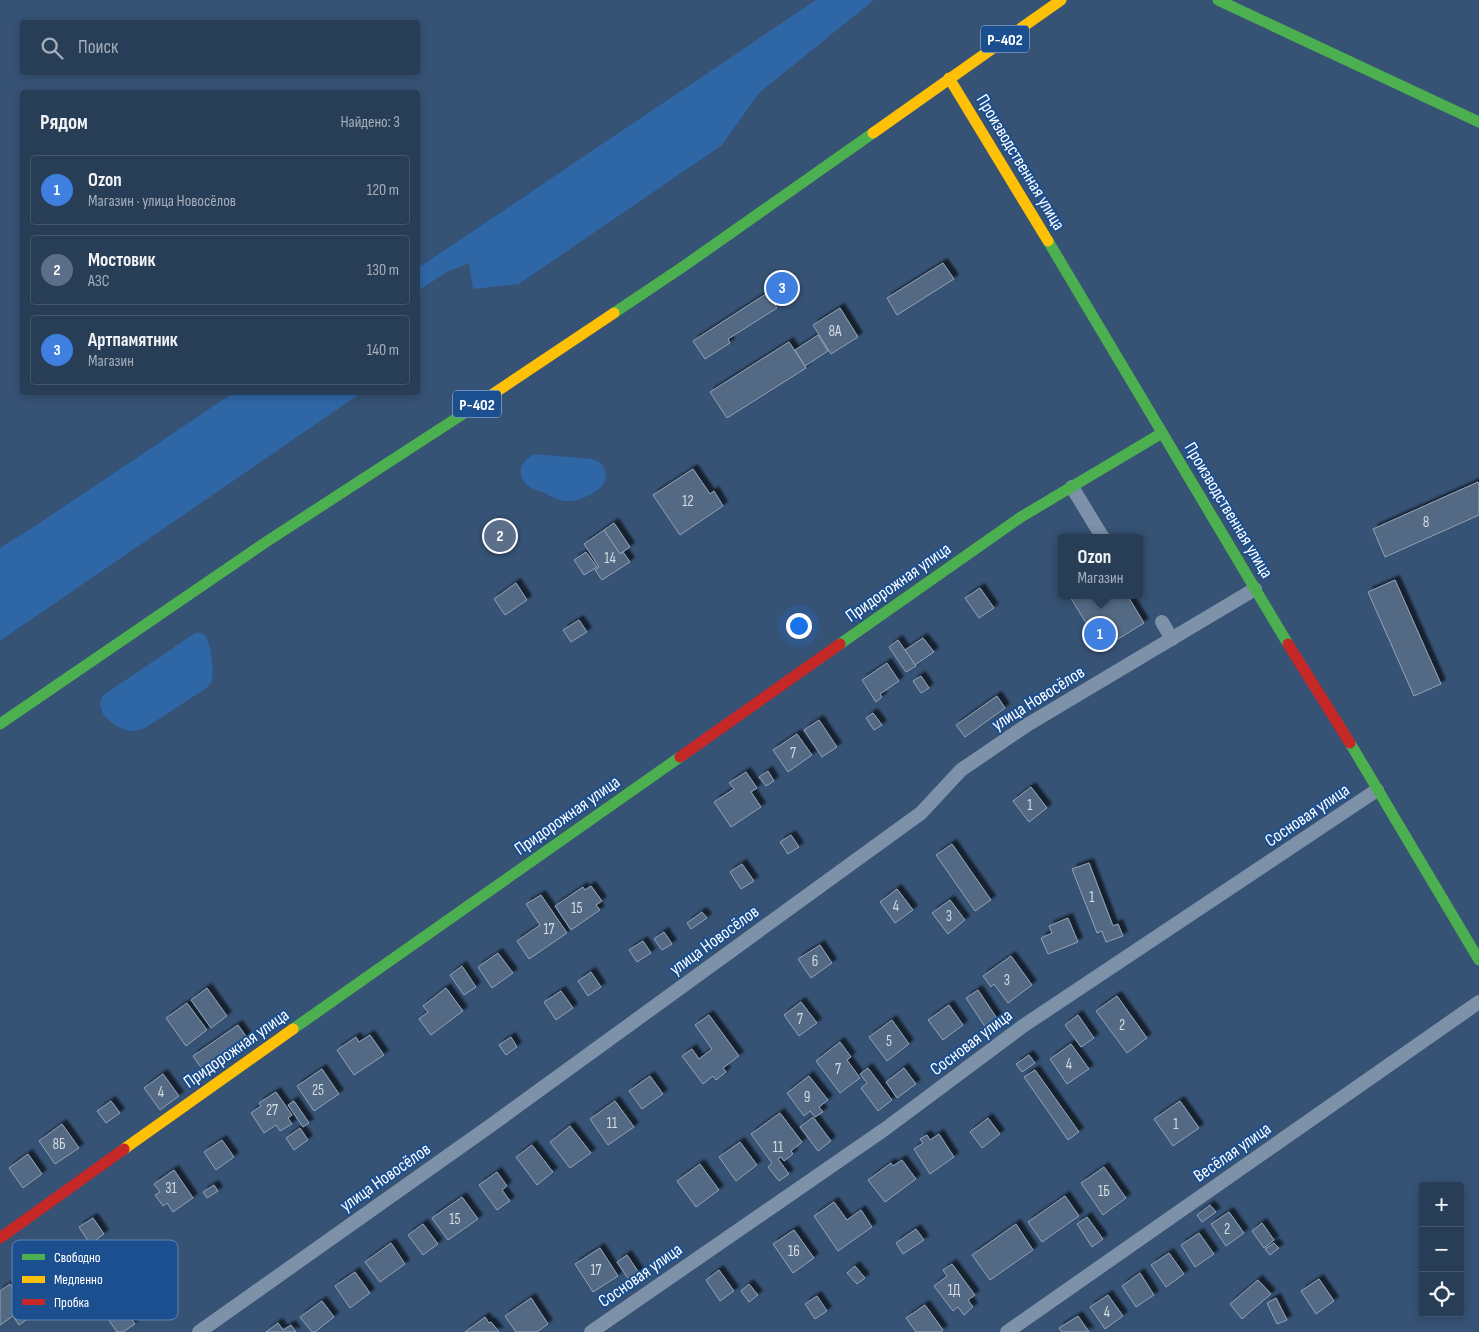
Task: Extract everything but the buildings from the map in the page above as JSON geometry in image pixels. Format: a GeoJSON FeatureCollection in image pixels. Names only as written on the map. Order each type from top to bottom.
{"type":"FeatureCollection","features":[{"type":"Feature","properties":{"kind":"street","name":"Р-402"},"geometry":{"type":"LineString","coordinates":[[0,724],[266,542],[420,443],[684,266],[1062,0]]}},
{"type":"Feature","properties":{"kind":"street"},"geometry":{"type":"LineString","coordinates":[[1218,0],[1479,122]]}},
{"type":"Feature","properties":{"kind":"street"},"geometry":{"type":"LineString","coordinates":[[1227,0],[1242,12]]}},
{"type":"Feature","properties":{"kind":"street","name":"Производственная улица"},"geometry":{"type":"LineString","coordinates":[[949,78],[1029,208],[1255,589],[1479,960]]}},
{"type":"Feature","properties":{"kind":"street","name":"Придорожная улица"},"geometry":{"type":"LineString","coordinates":[[0,1238],[201,1094],[1013,523],[1162,433]]}},
{"type":"Feature","properties":{"kind":"street"},"geometry":{"type":"LineString","coordinates":[[1072,487],[1101,534]]}},
{"type":"Feature","properties":{"kind":"street","name":"улица Новосёлов"},"geometry":{"type":"LineString","coordinates":[[199,1332],[490,1126],[921,813],[961,770],[1027,725],[1255,589]]}},
{"type":"Feature","properties":{"kind":"street"},"geometry":{"type":"LineString","coordinates":[[1162,622],[1172,639]]}},
{"type":"Feature","properties":{"kind":"street","name":"Сосновая улица"},"geometry":{"type":"LineString","coordinates":[[591,1332],[886,1129],[1023,1026],[1377,790]]}},
{"type":"Feature","properties":{"kind":"street","name":"Весёлая улица"},"geometry":{"type":"LineString","coordinates":[[1007,1332],[1479,1002]]}},
{"type":"Feature","properties":{"kind":"shaded area"},"geometry":{"type":"Polygon","coordinates":[[[816,0],[874,0],[759,93],[722,145],[519,284],[473,289],[469,263],[447,272],[420,290],[420,267],[816,0]]]}},
{"type":"Feature","properties":{"kind":"shaded area"},"geometry":{"type":"Polygon","coordinates":[[[230,395],[358,395],[0,641],[0,548],[230,395]]]}},
{"type":"Feature","properties":{"kind":"shaded area"},"geometry":{"type":"Polygon","coordinates":[[[534,454],[595,460],[604,467],[605,481],[598,490],[582,499],[564,501],[556,498],[531,488],[526,484],[521,475],[522,465],[534,454]]]}},
{"type":"Feature","properties":{"kind":"shaded area"},"geometry":{"type":"Polygon","coordinates":[[[195,633],[205,636],[208,640],[213,676],[208,687],[145,728],[134,731],[128,730],[117,726],[107,719],[101,709],[102,696],[195,633]]]}},
{"type":"Feature","properties":{"kind":"traffic: fast"},"geometry":{"type":"LineString","coordinates":[[1218,0],[1479,122]]}},
{"type":"Feature","properties":{"kind":"traffic: fast"},"geometry":{"type":"LineString","coordinates":[[614,313],[873,133]]}},
{"type":"Feature","properties":{"kind":"traffic: fast"},"geometry":{"type":"LineString","coordinates":[[1048,241],[1288,644]]}},
{"type":"Feature","properties":{"kind":"traffic: fast"},"geometry":{"type":"LineString","coordinates":[[0,724],[266,542],[466,412]]}},
{"type":"Feature","properties":{"kind":"traffic: fast"},"geometry":{"type":"LineString","coordinates":[[840,644],[1021,517],[1162,433]]}},
{"type":"Feature","properties":{"kind":"traffic: fast"},"geometry":{"type":"LineString","coordinates":[[1350,743],[1479,960]]}},
{"type":"Feature","properties":{"kind":"traffic: fast"},"geometry":{"type":"LineString","coordinates":[[293,1029],[680,757]]}},
{"type":"Feature","properties":{"kind":"traffic: slow"},"geometry":{"type":"LineString","coordinates":[[873,133],[1061,0]]}},
{"type":"Feature","properties":{"kind":"traffic: slow"},"geometry":{"type":"LineString","coordinates":[[949,78],[1048,241]]}},
{"type":"Feature","properties":{"kind":"traffic: slow"},"geometry":{"type":"LineString","coordinates":[[466,412],[614,313]]}},
{"type":"Feature","properties":{"kind":"traffic: slow"},"geometry":{"type":"LineString","coordinates":[[124,1149],[293,1029]]}},
{"type":"Feature","properties":{"kind":"traffic: jam"},"geometry":{"type":"LineString","coordinates":[[680,757],[840,644]]}},
{"type":"Feature","properties":{"kind":"traffic: jam"},"geometry":{"type":"LineString","coordinates":[[1288,644],[1350,743]]}},
{"type":"Feature","properties":{"kind":"traffic: jam"},"geometry":{"type":"LineString","coordinates":[[0,1238],[124,1149]]}},
{"type":"Feature","properties":{"kind":"place","name":"Артпамятник"},"geometry":{"type":"Point","coordinates":[782,288]}},
{"type":"Feature","properties":{"kind":"place","name":"Мостовик"},"geometry":{"type":"Point","coordinates":[500,536]}},
{"type":"Feature","properties":{"kind":"place","name":"Ozon"},"geometry":{"type":"Point","coordinates":[1100,634]}}]}
